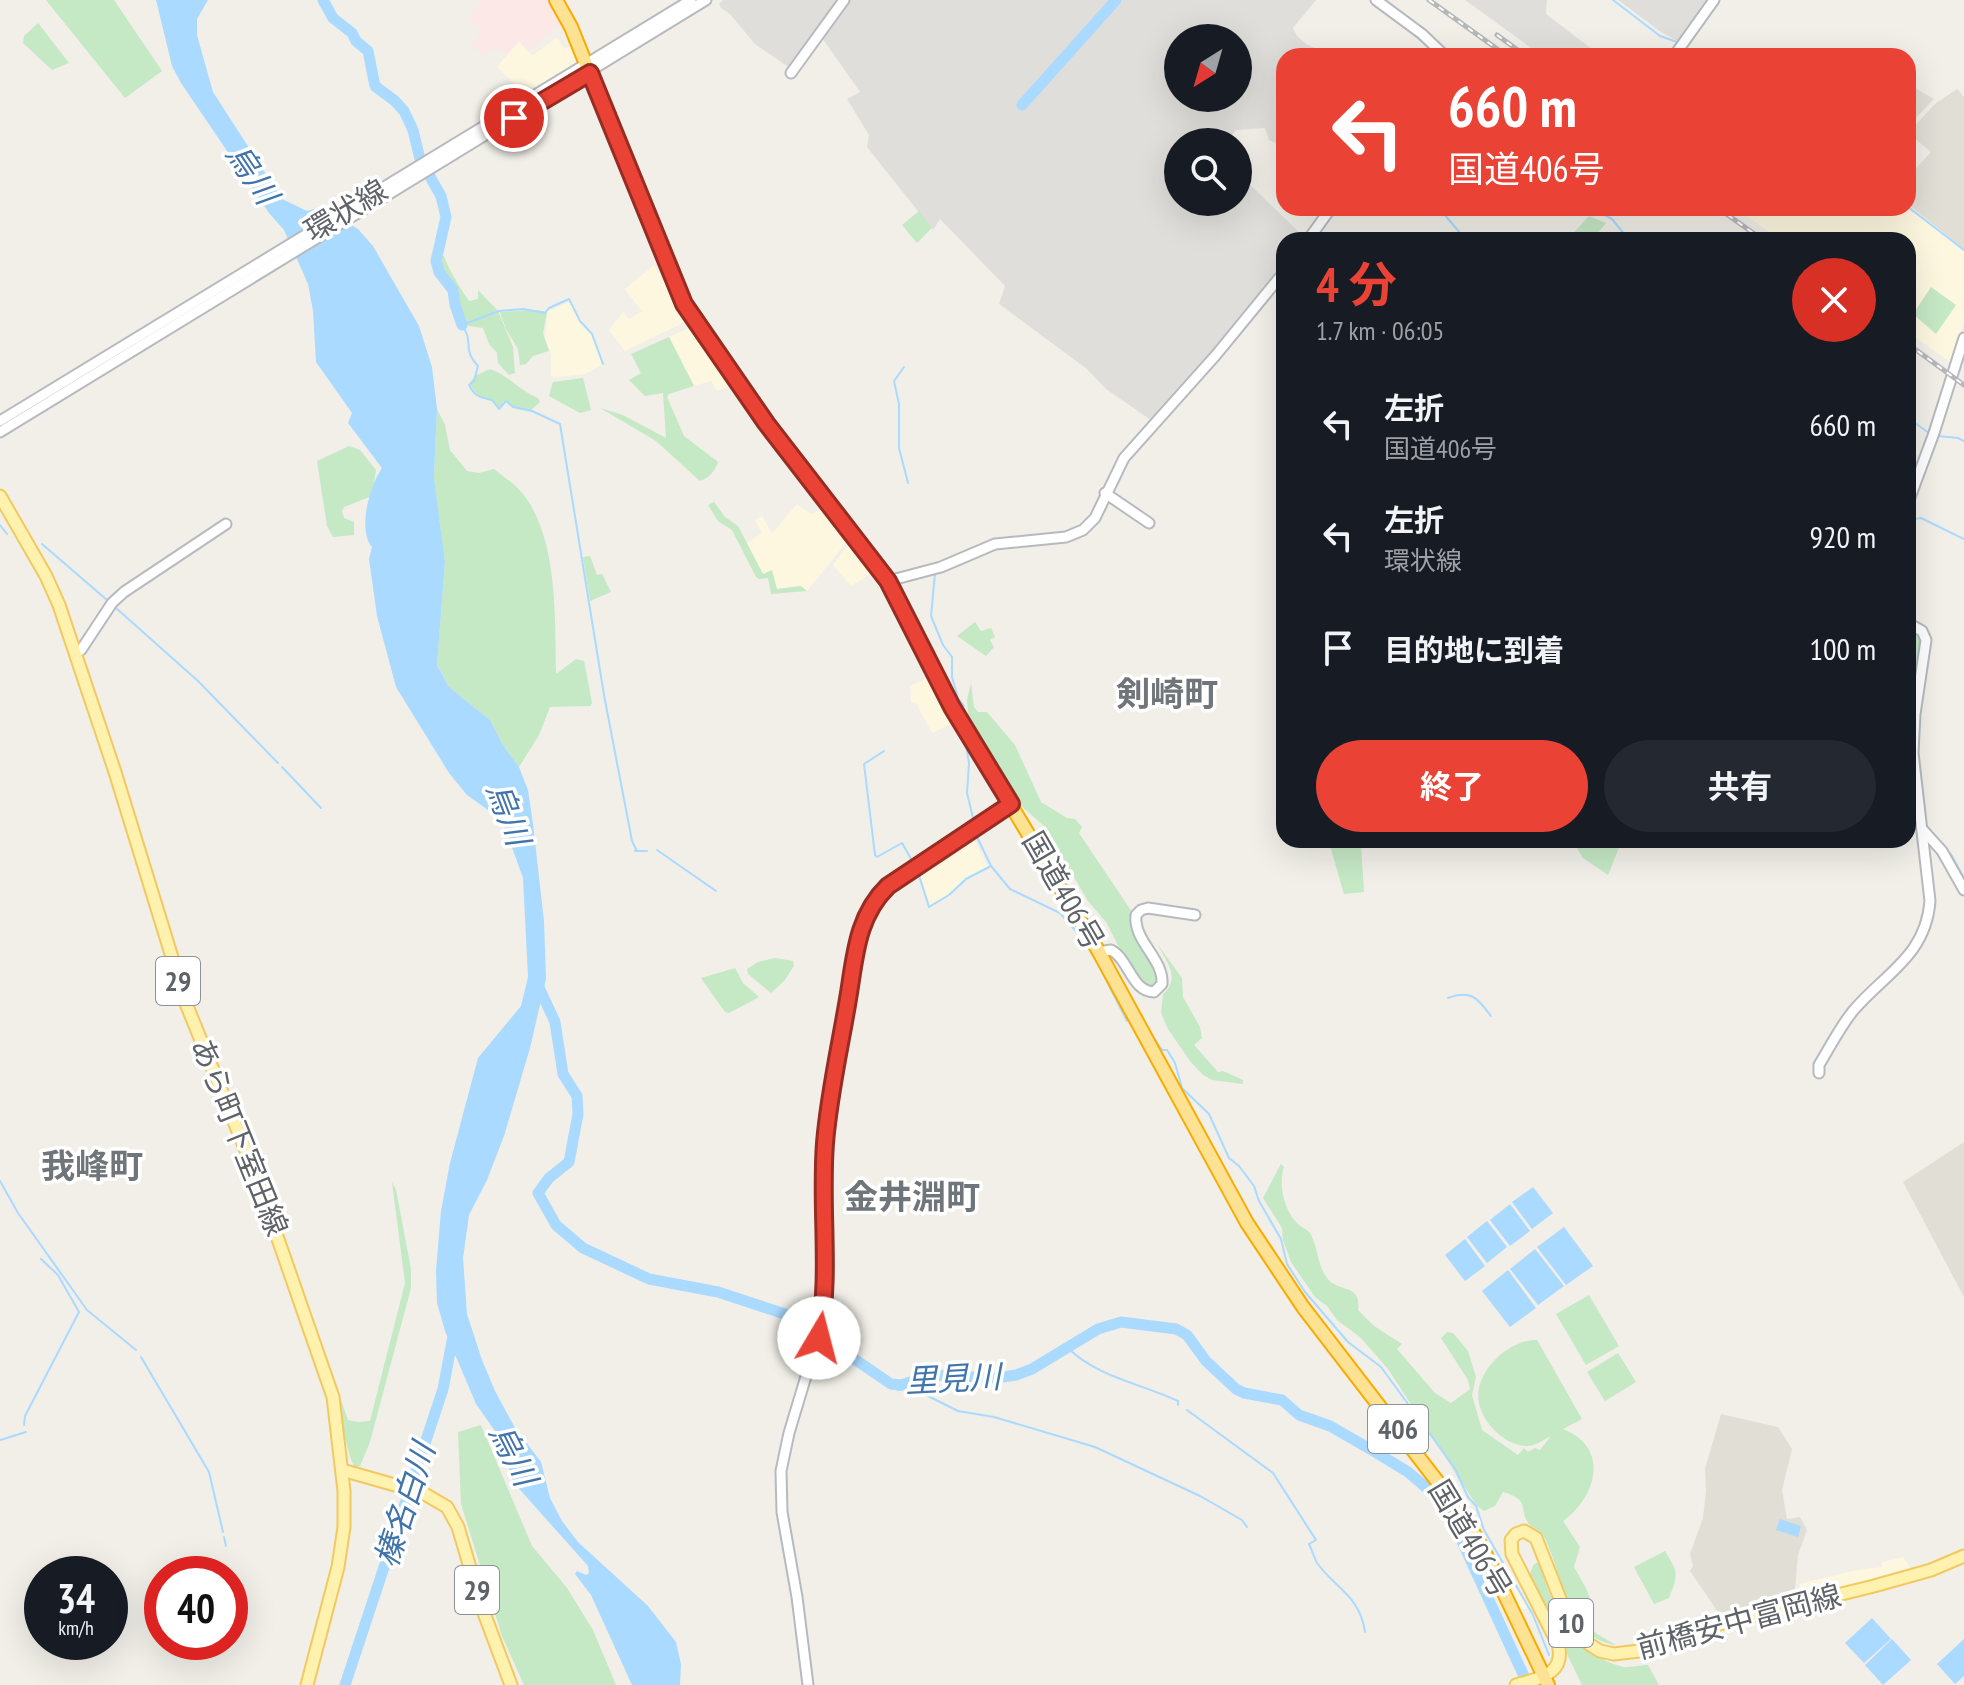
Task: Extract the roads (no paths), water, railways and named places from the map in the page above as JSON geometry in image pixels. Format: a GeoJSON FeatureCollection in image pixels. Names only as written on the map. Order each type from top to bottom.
{"type":"FeatureCollection","features":[{"type":"Feature","properties":{"kind":"highway","name":"国道406号"},"geometry":{"type":"LineString","coordinates":[[556,0],[588,68],[677,290],[695,322],[794,461],[888,581],[952,707],[1099,952],[1266,1254],[1472,1530],[1511,1607],[1532,1682]]}},
{"type":"Feature","properties":{"kind":"main road","name":"あら町下室田線"},"geometry":{"type":"LineString","coordinates":[[0,496],[46,576],[75,653],[187,1006],[255,1173],[329,1383],[345,1510],[342,1547],[307,1685]]}},
{"type":"Feature","properties":{"kind":"main road","name":"29"},"geometry":{"type":"LineString","coordinates":[[342,1470],[423,1493],[447,1507],[458,1527],[485,1617],[511,1685]]}},
{"type":"Feature","properties":{"kind":"main road","name":"前橋安中富岡線"},"geometry":{"type":"LineString","coordinates":[[1532,1682],[1556,1668],[1561,1655],[1512,1554],[1511,1540],[1524,1531],[1536,1538],[1559,1601],[1578,1634],[1600,1651],[1614,1654],[1639,1651],[1720,1624],[1874,1586],[1931,1570],[1964,1556]]}},
{"type":"Feature","properties":{"kind":"street"},"geometry":{"type":"LineString","coordinates":[[588,68],[691,0]]}},
{"type":"Feature","properties":{"kind":"street"},"geometry":{"type":"LineString","coordinates":[[0,432],[478,134],[706,0]]}},
{"type":"Feature","properties":{"kind":"street"},"geometry":{"type":"LineString","coordinates":[[791,73],[844,0]]}},
{"type":"Feature","properties":{"kind":"street"},"geometry":{"type":"LineString","coordinates":[[1376,0],[1435,48]]}},
{"type":"Feature","properties":{"kind":"street"},"geometry":{"type":"LineString","coordinates":[[1680,48],[1714,0]]}},
{"type":"Feature","properties":{"kind":"street"},"geometry":{"type":"LineString","coordinates":[[888,581],[949,564],[995,544],[1078,534],[1095,518],[1124,458],[1276,282]]}},
{"type":"Feature","properties":{"kind":"street"},"geometry":{"type":"LineString","coordinates":[[0,421],[230,286]]}},
{"type":"Feature","properties":{"kind":"street"},"geometry":{"type":"LineString","coordinates":[[1916,481],[1964,338]]}},
{"type":"Feature","properties":{"kind":"street"},"geometry":{"type":"LineString","coordinates":[[1105,493],[1149,523]]}},
{"type":"Feature","properties":{"kind":"street"},"geometry":{"type":"LineString","coordinates":[[75,653],[81,650],[112,603],[124,592],[226,524]]}},
{"type":"Feature","properties":{"kind":"street"},"geometry":{"type":"LineString","coordinates":[[1916,628],[1922,631],[1926,640],[1916,707]]}},
{"type":"Feature","properties":{"kind":"street"},"geometry":{"type":"LineString","coordinates":[[1819,1073],[1819,1065],[1849,1018],[1903,964],[1926,925],[1930,901],[1916,788]]}},
{"type":"Feature","properties":{"kind":"street"},"geometry":{"type":"LineString","coordinates":[[808,1685],[780,1482],[787,1441],[820,1333],[825,1283],[825,1144],[833,1074],[860,929],[876,900],[888,886],[1011,804]]}},
{"type":"Feature","properties":{"kind":"street"},"geometry":{"type":"LineString","coordinates":[[1923,830],[1942,851],[1964,890]]}},
{"type":"Feature","properties":{"kind":"street"},"geometry":{"type":"LineString","coordinates":[[1099,952],[1111,950],[1118,953],[1140,987],[1154,992],[1162,984],[1161,973],[1137,928],[1136,915],[1148,908],[1195,915]]}},
{"type":"Feature","properties":{"kind":"water","name":"烏川"},"geometry":{"type":"Polygon","coordinates":[[[156,0],[208,0],[197,19],[197,35],[213,92],[282,199],[307,211],[321,207],[358,229],[373,246],[419,326],[432,367],[437,409],[434,477],[445,562],[437,665],[449,687],[490,720],[519,767],[528,790],[544,921],[546,979],[530,1048],[504,1136],[469,1215],[463,1258],[467,1314],[495,1391],[514,1426],[541,1462],[550,1498],[562,1521],[578,1542],[648,1606],[676,1642],[681,1664],[680,1685],[632,1685],[591,1595],[575,1574],[577,1571],[586,1575],[589,1573],[588,1566],[514,1483],[495,1431],[476,1404],[445,1331],[437,1303],[441,1211],[450,1163],[478,1058],[521,1006],[528,977],[523,878],[505,828],[495,815],[467,795],[449,773],[396,687],[377,616],[369,559],[372,547],[365,519],[373,485],[382,468],[348,423],[352,413],[316,362],[308,284],[284,230],[269,213],[181,83],[172,66],[156,0]]]}},
{"type":"Feature","properties":{"kind":"water"},"geometry":{"type":"Polygon","coordinates":[[[1533,1187],[1553,1213],[1532,1229],[1512,1202],[1533,1187]]]}},
{"type":"Feature","properties":{"kind":"water"},"geometry":{"type":"Polygon","coordinates":[[[1510,1204],[1530,1231],[1510,1246],[1490,1220],[1510,1204]]]}},
{"type":"Feature","properties":{"kind":"water"},"geometry":{"type":"Polygon","coordinates":[[[1487,1221],[1507,1247],[1487,1263],[1467,1237],[1487,1221]]]}},
{"type":"Feature","properties":{"kind":"water"},"geometry":{"type":"Polygon","coordinates":[[[1564,1227],[1593,1266],[1566,1285],[1537,1247],[1564,1227]]]}},
{"type":"Feature","properties":{"kind":"water"},"geometry":{"type":"Polygon","coordinates":[[[1465,1239],[1485,1266],[1465,1281],[1445,1255],[1465,1239]]]}},
{"type":"Feature","properties":{"kind":"water"},"geometry":{"type":"Polygon","coordinates":[[[1535,1249],[1564,1286],[1538,1305],[1510,1269],[1535,1249]]]}},
{"type":"Feature","properties":{"kind":"water"},"geometry":{"type":"Polygon","coordinates":[[[1508,1270],[1536,1308],[1510,1327],[1482,1291],[1508,1270]]]}},
{"type":"Feature","properties":{"kind":"water"},"geometry":{"type":"Polygon","coordinates":[[[1780,1519],[1801,1526],[1798,1537],[1776,1530],[1780,1519]]]}},
{"type":"Feature","properties":{"kind":"water"},"geometry":{"type":"Polygon","coordinates":[[[1872,1618],[1891,1639],[1864,1663],[1845,1643],[1872,1618]]]}},
{"type":"Feature","properties":{"kind":"water"},"geometry":{"type":"Polygon","coordinates":[[[1892,1639],[1911,1660],[1883,1685],[1865,1665],[1892,1639]]]}},
{"type":"Feature","properties":{"kind":"water"},"geometry":{"type":"Polygon","coordinates":[[[1964,1639],[1964,1676],[1955,1684],[1937,1664],[1964,1639]]]}},
{"type":"Feature","properties":{"kind":"waterway"},"geometry":{"type":"LineString","coordinates":[[323,0],[333,18],[368,51],[375,86],[404,111],[413,130],[420,159],[441,196],[446,217],[436,261],[439,272],[453,290],[462,325]]}},
{"type":"Feature","properties":{"kind":"waterway"},"geometry":{"type":"LineString","coordinates":[[1022,105],[1116,0]]}},
{"type":"Feature","properties":{"kind":"waterway"},"geometry":{"type":"LineString","coordinates":[[1613,0],[1660,36],[1677,42]]}},
{"type":"Feature","properties":{"kind":"waterway"},"geometry":{"type":"LineString","coordinates":[[1916,213],[1964,250]]}},
{"type":"Feature","properties":{"kind":"waterway"},"geometry":{"type":"LineString","coordinates":[[1446,216],[1459,232]]}},
{"type":"Feature","properties":{"kind":"waterway"},"geometry":{"type":"LineString","coordinates":[[1607,216],[1623,232]]}},
{"type":"Feature","properties":{"kind":"waterway"},"geometry":{"type":"LineString","coordinates":[[603,364],[592,334],[580,321],[569,299],[545,313],[523,309],[499,311],[462,325],[468,337],[470,354],[478,366],[474,381],[469,385],[473,392],[492,400],[499,409],[506,401],[513,407],[532,411],[560,424],[604,695],[632,841],[637,851]]}},
{"type":"Feature","properties":{"kind":"waterway"},"geometry":{"type":"LineString","coordinates":[[904,367],[894,381],[899,404],[899,448],[908,483]]}},
{"type":"Feature","properties":{"kind":"waterway"},"geometry":{"type":"LineString","coordinates":[[1916,424],[1929,433]]}},
{"type":"Feature","properties":{"kind":"waterway"},"geometry":{"type":"LineString","coordinates":[[1938,436],[1964,441]]}},
{"type":"Feature","properties":{"kind":"waterway"},"geometry":{"type":"LineString","coordinates":[[1916,519],[1921,518],[1964,539]]}},
{"type":"Feature","properties":{"kind":"waterway"},"geometry":{"type":"LineString","coordinates":[[0,525],[7,534]]}},
{"type":"Feature","properties":{"kind":"waterway"},"geometry":{"type":"LineString","coordinates":[[42,544],[107,600]]}},
{"type":"Feature","properties":{"kind":"waterway"},"geometry":{"type":"LineString","coordinates":[[935,573],[931,616],[943,645],[952,657],[952,677],[958,698],[964,706]]}},
{"type":"Feature","properties":{"kind":"waterway"},"geometry":{"type":"LineString","coordinates":[[116,608],[198,681],[278,763]]}},
{"type":"Feature","properties":{"kind":"waterway"},"geometry":{"type":"LineString","coordinates":[[966,745],[969,763],[967,793],[974,822]]}},
{"type":"Feature","properties":{"kind":"waterway"},"geometry":{"type":"LineString","coordinates":[[884,751],[864,764],[875,855],[877,857],[902,843],[914,864]]}},
{"type":"Feature","properties":{"kind":"waterway"},"geometry":{"type":"LineString","coordinates":[[282,767],[321,808]]}},
{"type":"Feature","properties":{"kind":"waterway"},"geometry":{"type":"LineString","coordinates":[[1925,824],[1952,856],[1964,878]]}},
{"type":"Feature","properties":{"kind":"waterway"},"geometry":{"type":"LineString","coordinates":[[977,837],[991,866],[1010,889],[1060,913],[1089,946]]}},
{"type":"Feature","properties":{"kind":"waterway"},"geometry":{"type":"LineString","coordinates":[[657,850],[716,891]]}},
{"type":"Feature","properties":{"kind":"waterway"},"geometry":{"type":"LineString","coordinates":[[635,851],[647,851]]}},
{"type":"Feature","properties":{"kind":"waterway"},"geometry":{"type":"LineString","coordinates":[[917,869],[929,907],[949,895],[966,879],[991,866]]}},
{"type":"Feature","properties":{"kind":"waterway"},"geometry":{"type":"LineString","coordinates":[[1095,958],[1127,1021]]}},
{"type":"Feature","properties":{"kind":"waterway","name":"里見川"},"geometry":{"type":"LineString","coordinates":[[537,983],[555,1022],[563,1074],[577,1096],[578,1114],[569,1162],[549,1178],[538,1193],[556,1225],[583,1248],[649,1279],[718,1292],[791,1316],[891,1384],[901,1385],[932,1375],[996,1378],[1016,1375],[1032,1369],[1098,1329],[1121,1322],[1176,1329],[1187,1335],[1206,1361],[1236,1389],[1282,1400],[1299,1415],[1330,1426],[1377,1453],[1428,1489],[1447,1512],[1460,1537],[1528,1685]]}},
{"type":"Feature","properties":{"kind":"waterway"},"geometry":{"type":"LineString","coordinates":[[1448,998],[1456,995],[1474,997],[1491,1016]]}},
{"type":"Feature","properties":{"kind":"waterway"},"geometry":{"type":"LineString","coordinates":[[1147,1028],[1175,1063],[1182,1088],[1209,1114],[1229,1158],[1254,1186],[1281,1239],[1287,1264],[1305,1292],[1348,1342],[1381,1367],[1454,1467],[1468,1497],[1476,1506],[1484,1530],[1533,1615],[1549,1655]]}},
{"type":"Feature","properties":{"kind":"waterway"},"geometry":{"type":"LineString","coordinates":[[0,1181],[18,1213],[87,1310],[136,1350]]}},
{"type":"Feature","properties":{"kind":"waterway"},"geometry":{"type":"LineString","coordinates":[[24,1425],[25,1416],[79,1312],[58,1275],[41,1259]]}},
{"type":"Feature","properties":{"kind":"waterway","name":"榛名白川"},"geometry":{"type":"LineString","coordinates":[[345,1685],[443,1389],[454,1331]]}},
{"type":"Feature","properties":{"kind":"waterway"},"geometry":{"type":"LineString","coordinates":[[1068,1348],[1092,1366],[1178,1401],[1178,1405]]}},
{"type":"Feature","properties":{"kind":"waterway"},"geometry":{"type":"LineString","coordinates":[[141,1357],[209,1472],[223,1532]]}},
{"type":"Feature","properties":{"kind":"waterway"},"geometry":{"type":"LineString","coordinates":[[891,1384],[898,1390],[912,1388],[958,1411],[994,1417],[1095,1447],[1200,1496],[1242,1520],[1247,1527]]}},
{"type":"Feature","properties":{"kind":"waterway"},"geometry":{"type":"LineString","coordinates":[[1187,1410],[1273,1473],[1316,1540],[1309,1544],[1317,1563],[1353,1601],[1365,1632]]}},
{"type":"Feature","properties":{"kind":"waterway"},"geometry":{"type":"LineString","coordinates":[[0,1440],[26,1432]]}},
{"type":"Feature","properties":{"kind":"waterway"},"geometry":{"type":"LineString","coordinates":[[224,1537],[226,1546]]}},
{"type":"Feature","properties":{"kind":"railway"},"geometry":{"type":"LineString","coordinates":[[1429,0],[1496,48]]}},
{"type":"Feature","properties":{"kind":"railway"},"geometry":{"type":"LineString","coordinates":[[1497,35],[1515,48]]}},
{"type":"Feature","properties":{"kind":"railway"},"geometry":{"type":"LineString","coordinates":[[1729,216],[1752,232]]}},
{"type":"Feature","properties":{"kind":"railway"},"geometry":{"type":"LineString","coordinates":[[1916,350],[1964,385]]}},
{"type":"Feature","properties":{"kind":"district","name":"剣崎町"},"geometry":{"type":"Point","coordinates":[1167,694]}},
{"type":"Feature","properties":{"kind":"district","name":"我峰町"},"geometry":{"type":"Point","coordinates":[92,1166]}},
{"type":"Feature","properties":{"kind":"district","name":"金井淵町"},"geometry":{"type":"Point","coordinates":[912,1197]}}]}
